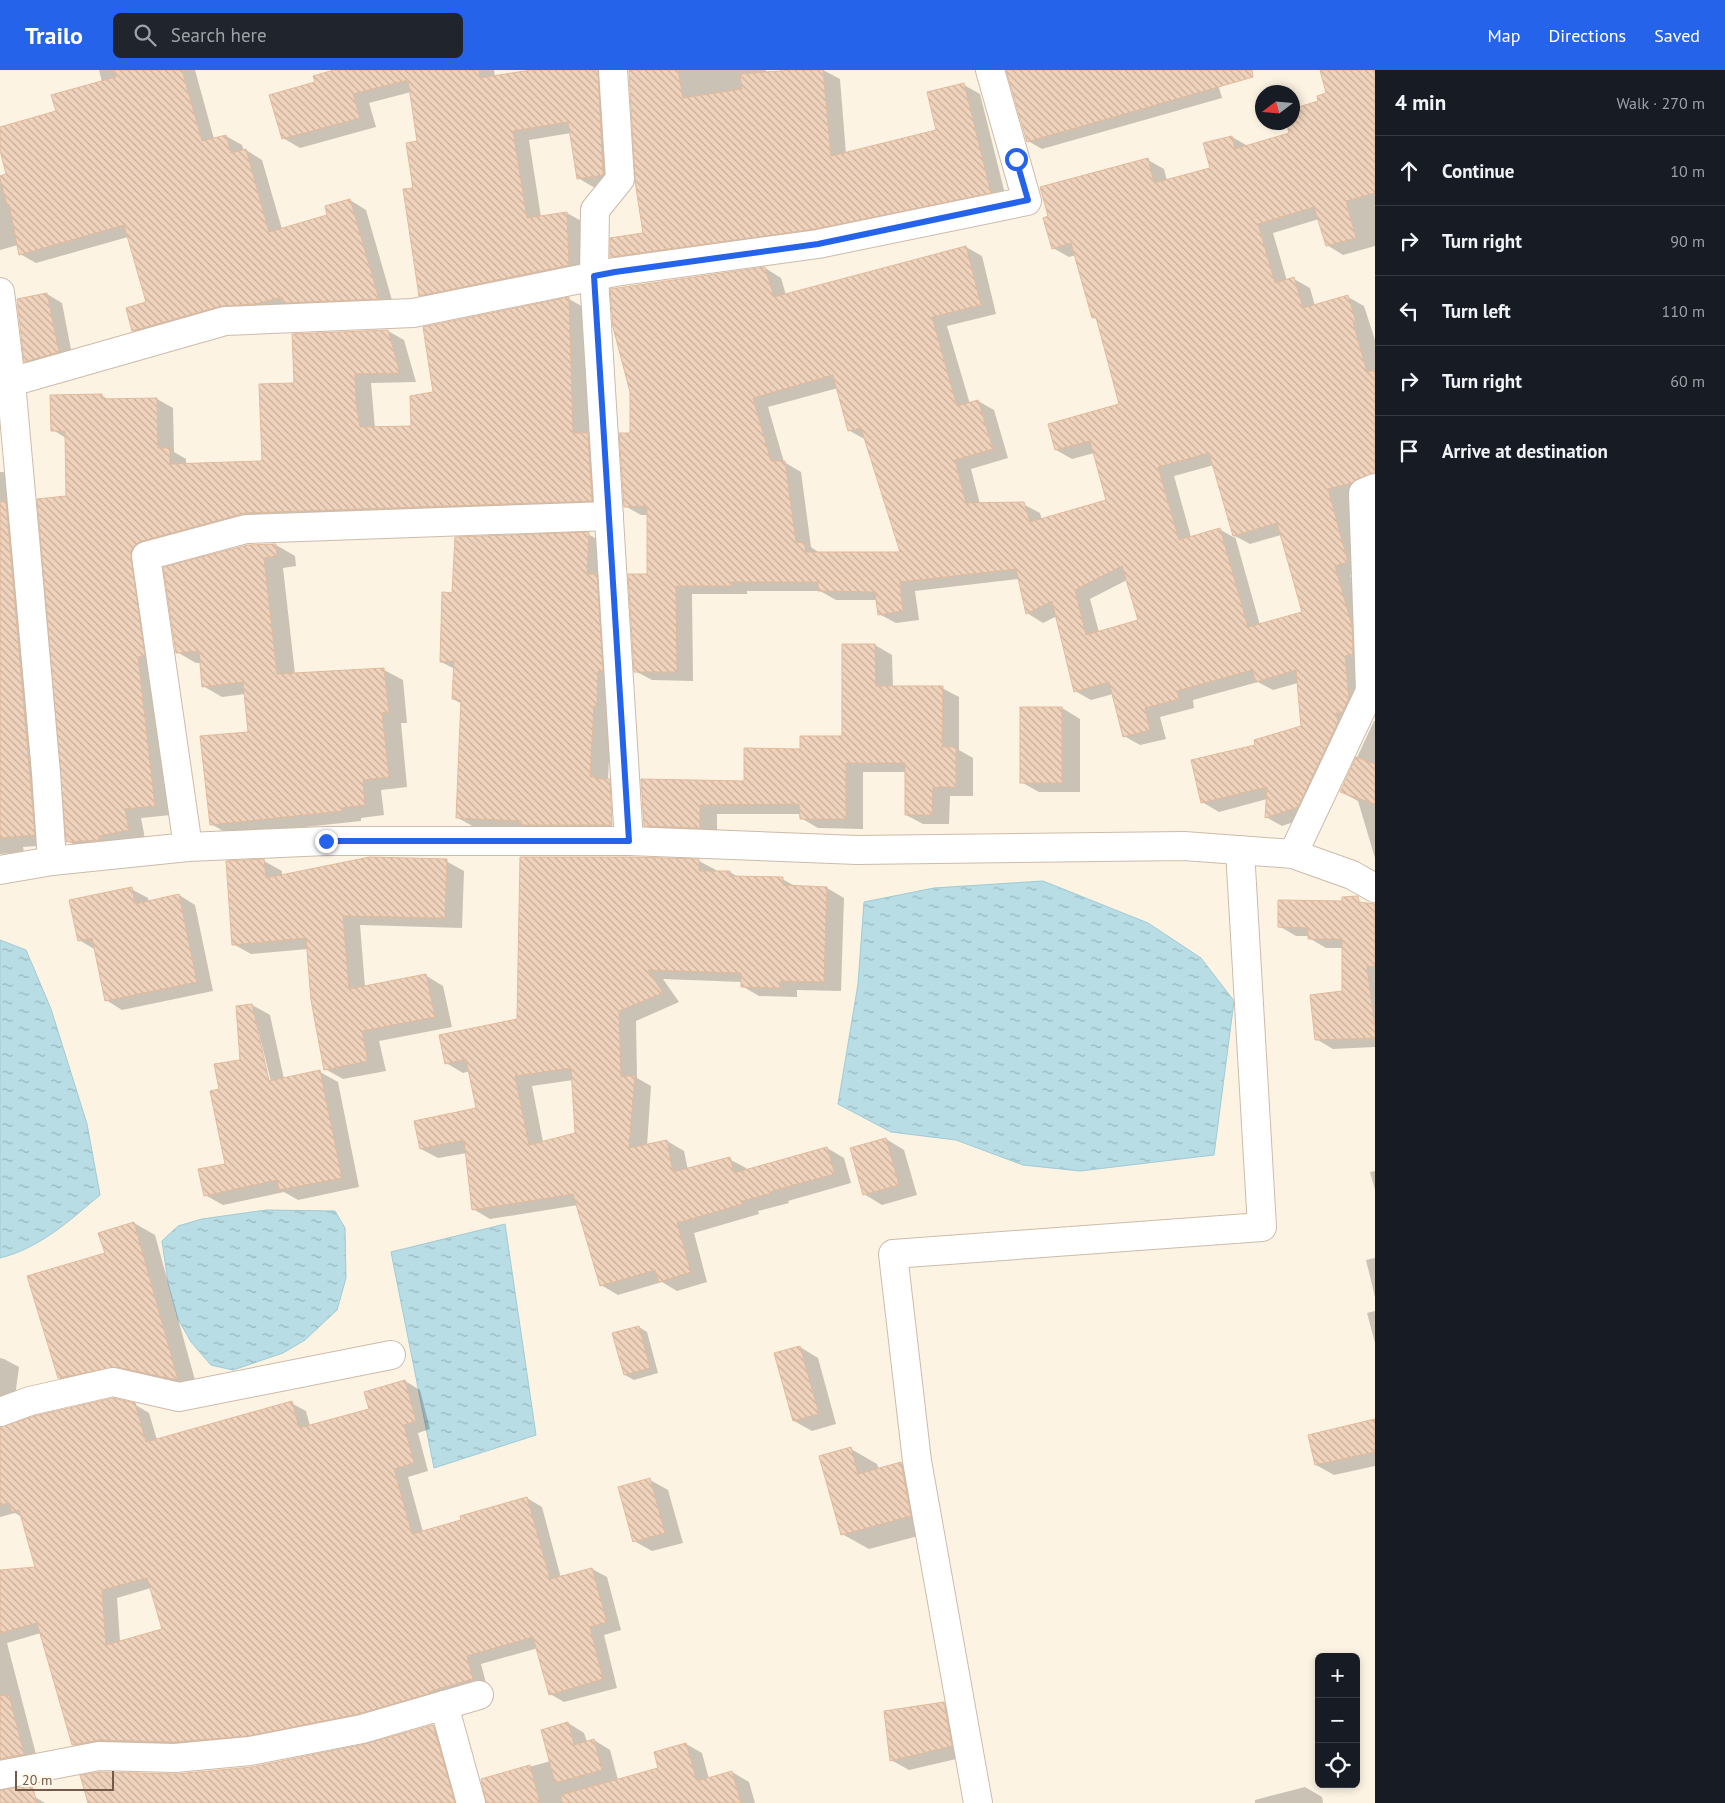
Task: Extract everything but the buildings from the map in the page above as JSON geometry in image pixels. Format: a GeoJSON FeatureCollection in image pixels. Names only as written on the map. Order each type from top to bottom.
{"type":"FeatureCollection","features":[{"type":"Feature","properties":{"kind":"street"},"geometry":{"type":"LineString","coordinates":[[613,70],[620,179],[595,210],[594,276],[629,841]]}},
{"type":"Feature","properties":{"kind":"street"},"geometry":{"type":"LineString","coordinates":[[11,382],[225,321],[413,313],[615,272],[818,244],[1028,200],[990,70]]}},
{"type":"Feature","properties":{"kind":"street"},"geometry":{"type":"LineString","coordinates":[[0,292],[11,382],[46,773],[52,861]]}},
{"type":"Feature","properties":{"kind":"street"},"geometry":{"type":"LineString","coordinates":[[1293,854],[1370,691],[1363,493],[1375,488]]}},
{"type":"Feature","properties":{"kind":"street"},"geometry":{"type":"LineString","coordinates":[[188,847],[146,556],[246,529],[609,516]]}},
{"type":"Feature","properties":{"kind":"street"},"geometry":{"type":"LineString","coordinates":[[0,870],[52,861],[188,847],[326,841],[629,841],[857,850],[1184,846],[1293,854],[1352,875],[1375,888]]}},
{"type":"Feature","properties":{"kind":"street"},"geometry":{"type":"LineString","coordinates":[[978,1803],[917,1461],[893,1254],[1262,1227],[1240,850]]}},
{"type":"Feature","properties":{"kind":"street"},"geometry":{"type":"LineString","coordinates":[[0,1412],[30,1401],[113,1382],[179,1397],[391,1355]]}},
{"type":"Feature","properties":{"kind":"street"},"geometry":{"type":"LineString","coordinates":[[0,1775],[99,1756],[175,1758],[250,1751],[362,1729],[479,1695]]}},
{"type":"Feature","properties":{"kind":"street"},"geometry":{"type":"LineString","coordinates":[[444,1705],[471,1803]]}},
{"type":"Feature","properties":{"kind":"water"},"geometry":{"type":"Polygon","coordinates":[[[1043,881],[1148,923],[1201,958],[1234,1001],[1214,1155],[1080,1171],[1023,1165],[956,1140],[891,1132],[838,1104],[858,984],[864,902],[934,888],[1043,881]]]}},
{"type":"Feature","properties":{"kind":"water"},"geometry":{"type":"Polygon","coordinates":[[[0,940],[26,950],[51,1009],[87,1124],[100,1195],[41,1241],[0,1258],[0,940]]]}},
{"type":"Feature","properties":{"kind":"water"},"geometry":{"type":"Polygon","coordinates":[[[266,1210],[335,1211],[345,1228],[346,1278],[337,1310],[305,1340],[283,1353],[233,1370],[211,1365],[191,1342],[178,1319],[168,1282],[162,1241],[178,1226],[202,1219],[266,1210]]]}},
{"type":"Feature","properties":{"kind":"water"},"geometry":{"type":"Polygon","coordinates":[[[505,1224],[536,1435],[434,1468],[391,1252],[505,1224]]]}},
{"type":"Feature","properties":{"kind":"route"},"geometry":{"type":"LineString","coordinates":[[326,841],[629,841],[594,276],[818,244],[1028,200],[1016,159]]}}]}
